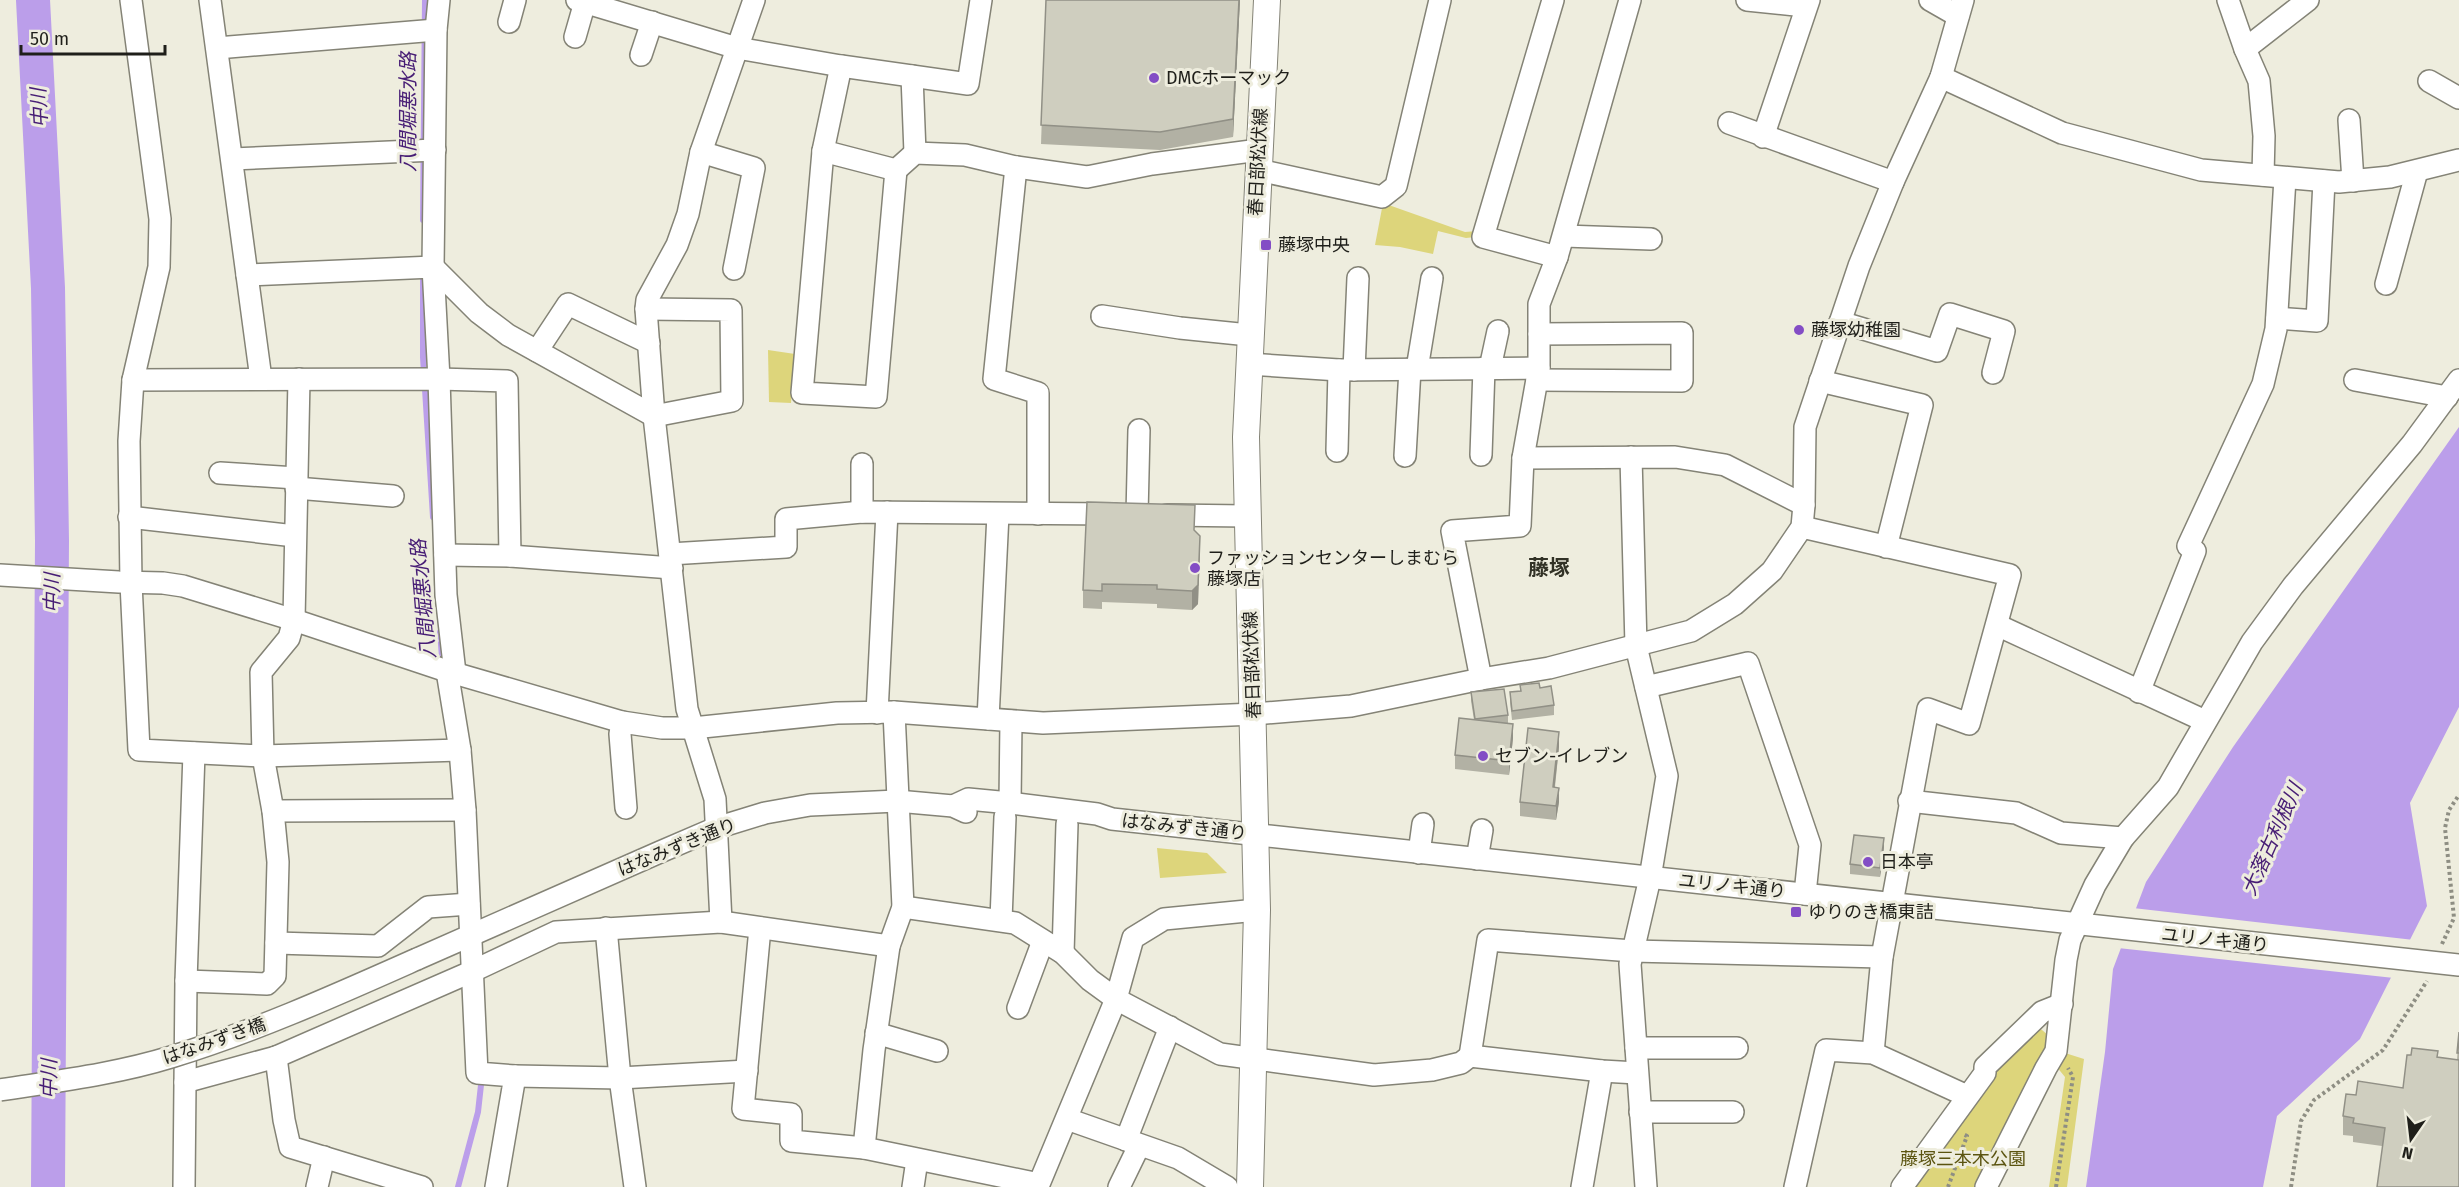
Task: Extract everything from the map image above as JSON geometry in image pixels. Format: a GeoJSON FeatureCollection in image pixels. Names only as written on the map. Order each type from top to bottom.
{"type":"FeatureCollection","features":[{"type":"Feature","properties":{"kind":"main road","name":"春日部松伏線"},"geometry":{"type":"LineString","coordinates":[[1250,1187],[1257,910],[1254,714],[1247,516],[1248,364],[1267,0]]}},
{"type":"Feature","properties":{"kind":"street"},"geometry":{"type":"LineString","coordinates":[[131,0],[160,219],[159,267],[133,380],[129,441],[129,517],[132,564],[125,583],[139,750],[263,756],[460,750]]}},
{"type":"Feature","properties":{"kind":"street"},"geometry":{"type":"LineString","coordinates":[[210,0],[261,379]]}},
{"type":"Feature","properties":{"kind":"street"},"geometry":{"type":"LineString","coordinates":[[439,0],[436,30],[433,267],[446,595],[465,810],[468,936],[480,968],[477,1073],[620,1078],[747,1071]]}},
{"type":"Feature","properties":{"kind":"street"},"geometry":{"type":"LineString","coordinates":[[508,22],[515,0]]}},
{"type":"Feature","properties":{"kind":"street"},"geometry":{"type":"LineString","coordinates":[[720,922],[714,799],[687,710],[654,416],[646,309],[647,300],[677,245],[685,224],[701,152],[754,0]]}},
{"type":"Feature","properties":{"kind":"street"},"geometry":{"type":"LineString","coordinates":[[574,37],[581,1],[737,48],[968,84],[981,0]]}},
{"type":"Feature","properties":{"kind":"street"},"geometry":{"type":"LineString","coordinates":[[841,66],[823,151],[802,393],[876,397],[896,170],[915,153],[965,155],[1016,167],[1087,177],[1152,164],[1259,160],[1382,197],[1396,186],[1440,0]]}},
{"type":"Feature","properties":{"kind":"street"},"geometry":{"type":"LineString","coordinates":[[1553,0],[1483,237],[1557,257]]}},
{"type":"Feature","properties":{"kind":"street"},"geometry":{"type":"LineString","coordinates":[[1481,679],[1452,531],[1520,526],[1523,458],[1538,374],[1539,304],[1564,236],[1630,0]]}},
{"type":"Feature","properties":{"kind":"street"},"geometry":{"type":"LineString","coordinates":[[1747,0],[1807,3],[1763,137]]}},
{"type":"Feature","properties":{"kind":"street"},"geometry":{"type":"LineString","coordinates":[[0,575],[183,586],[451,672],[622,722],[662,728],[693,728],[837,713],[886,712],[1042,723],[1254,714],[1351,706],[1410,697],[1481,679],[1549,668],[1691,631],[1735,604],[1772,571],[1802,527],[1805,427],[1859,266],[1893,182],[1941,77],[1960,8],[1930,0]]}},
{"type":"Feature","properties":{"kind":"street"},"geometry":{"type":"LineString","coordinates":[[2228,0],[2259,81],[2264,136],[2263,176]]}},
{"type":"Feature","properties":{"kind":"street"},"geometry":{"type":"LineString","coordinates":[[2245,49],[2308,0]]}},
{"type":"Feature","properties":{"kind":"street"},"geometry":{"type":"LineString","coordinates":[[641,56],[652,22]]}},
{"type":"Feature","properties":{"kind":"street"},"geometry":{"type":"LineString","coordinates":[[217,48],[436,30]]}},
{"type":"Feature","properties":{"kind":"street"},"geometry":{"type":"LineString","coordinates":[[912,76],[915,153]]}},
{"type":"Feature","properties":{"kind":"street"},"geometry":{"type":"LineString","coordinates":[[1941,77],[2062,133],[2201,170],[2324,181],[2353,181],[2390,177],[2459,160]]}},
{"type":"Feature","properties":{"kind":"street"},"geometry":{"type":"LineString","coordinates":[[2429,81],[2459,98]]}},
{"type":"Feature","properties":{"kind":"street"},"geometry":{"type":"LineString","coordinates":[[2349,120],[2353,181]]}},
{"type":"Feature","properties":{"kind":"street"},"geometry":{"type":"LineString","coordinates":[[1729,123],[1893,182]]}},
{"type":"Feature","properties":{"kind":"street"},"geometry":{"type":"LineString","coordinates":[[232,159],[435,150]]}},
{"type":"Feature","properties":{"kind":"street"},"geometry":{"type":"LineString","coordinates":[[823,151],[896,170]]}},
{"type":"Feature","properties":{"kind":"street"},"geometry":{"type":"LineString","coordinates":[[701,152],[754,168],[734,269]]}},
{"type":"Feature","properties":{"kind":"street"},"geometry":{"type":"LineString","coordinates":[[1016,167],[994,379],[1038,393],[1038,514]]}},
{"type":"Feature","properties":{"kind":"street"},"geometry":{"type":"LineString","coordinates":[[2385,284],[2417,171]]}},
{"type":"Feature","properties":{"kind":"street"},"geometry":{"type":"LineString","coordinates":[[2139,692],[2195,551],[2188,546],[2263,384],[2277,318],[2285,178]]}},
{"type":"Feature","properties":{"kind":"street"},"geometry":{"type":"LineString","coordinates":[[2277,318],[2317,321],[2324,181]]}},
{"type":"Feature","properties":{"kind":"street"},"geometry":{"type":"LineString","coordinates":[[1564,236],[1651,239]]}},
{"type":"Feature","properties":{"kind":"street"},"geometry":{"type":"LineString","coordinates":[[247,275],[433,267],[479,313],[508,335],[654,416],[732,401],[730,310],[646,309]]}},
{"type":"Feature","properties":{"kind":"street"},"geometry":{"type":"LineString","coordinates":[[1405,456],[1414,369],[1432,278]]}},
{"type":"Feature","properties":{"kind":"street"},"geometry":{"type":"LineString","coordinates":[[1337,451],[1358,279]]}},
{"type":"Feature","properties":{"kind":"street"},"geometry":{"type":"LineString","coordinates":[[537,351],[568,304],[649,343]]}},
{"type":"Feature","properties":{"kind":"street"},"geometry":{"type":"LineString","coordinates":[[1840,322],[1937,351],[1950,314],[2004,331],[1993,373]]}},
{"type":"Feature","properties":{"kind":"street"},"geometry":{"type":"LineString","coordinates":[[1102,316],[1180,328],[1250,335]]}},
{"type":"Feature","properties":{"kind":"street"},"geometry":{"type":"LineString","coordinates":[[1481,455],[1487,368],[1498,331]]}},
{"type":"Feature","properties":{"kind":"street"},"geometry":{"type":"LineString","coordinates":[[1248,364],[1347,370],[1487,368],[1538,374],[1682,381],[1682,333],[1539,334]]}},
{"type":"Feature","properties":{"kind":"street"},"geometry":{"type":"LineString","coordinates":[[133,380],[439,379],[507,381],[510,556]]}},
{"type":"Feature","properties":{"kind":"street"},"geometry":{"type":"LineString","coordinates":[[186,981],[267,984],[275,976],[278,862],[273,811],[263,756],[261,672],[289,638],[294,620],[299,380]]}},
{"type":"Feature","properties":{"kind":"street"},"geometry":{"type":"LineString","coordinates":[[2355,380],[2453,389]]}},
{"type":"Feature","properties":{"kind":"street"},"geometry":{"type":"LineString","coordinates":[[1820,381],[1922,405],[1886,546]]}},
{"type":"Feature","properties":{"kind":"street"},"geometry":{"type":"LineString","coordinates":[[1986,1187],[2056,1051],[2070,940],[2095,885],[2123,838],[2168,787],[2252,642],[2293,586],[2412,444],[2453,389]]}},
{"type":"Feature","properties":{"kind":"street"},"geometry":{"type":"LineString","coordinates":[[1137,515],[1139,430]]}},
{"type":"Feature","properties":{"kind":"street"},"geometry":{"type":"LineString","coordinates":[[1631,457],[1636,646],[1667,776],[1650,878],[1630,964],[1646,1187]]}},
{"type":"Feature","properties":{"kind":"street"},"geometry":{"type":"LineString","coordinates":[[1523,458],[1675,457],[1725,465],[1804,505]]}},
{"type":"Feature","properties":{"kind":"street"},"geometry":{"type":"LineString","coordinates":[[862,464],[862,512]]}},
{"type":"Feature","properties":{"kind":"street"},"geometry":{"type":"LineString","coordinates":[[220,473],[393,496]]}},
{"type":"Feature","properties":{"kind":"street"},"geometry":{"type":"LineString","coordinates":[[445,555],[671,561],[786,547],[786,519],[862,512],[1247,516]]}},
{"type":"Feature","properties":{"kind":"street"},"geometry":{"type":"LineString","coordinates":[[864,1148],[876,1033],[890,946],[903,907],[897,801],[886,712],[887,512]]}},
{"type":"Feature","properties":{"kind":"street"},"geometry":{"type":"LineString","coordinates":[[988,719],[998,513]]}},
{"type":"Feature","properties":{"kind":"street"},"geometry":{"type":"LineString","coordinates":[[129,517],[295,536]]}},
{"type":"Feature","properties":{"kind":"street"},"geometry":{"type":"LineString","coordinates":[[1802,527],[2010,575],[1969,724],[1928,710],[1909,801],[1882,957],[1873,1053]]}},
{"type":"Feature","properties":{"kind":"street"},"geometry":{"type":"LineString","coordinates":[[1997,625],[2205,721]]}},
{"type":"Feature","properties":{"kind":"street"},"geometry":{"type":"LineString","coordinates":[[1646,687],[1748,663],[1810,845],[1805,894]]}},
{"type":"Feature","properties":{"kind":"street"},"geometry":{"type":"LineString","coordinates":[[1001,921],[1011,721]]}},
{"type":"Feature","properties":{"kind":"street"},"geometry":{"type":"LineString","coordinates":[[622,722],[620,734],[626,808]]}},
{"type":"Feature","properties":{"kind":"street"},"geometry":{"type":"LineString","coordinates":[[184,1187],[186,981],[194,753]]}},
{"type":"Feature","properties":{"kind":"street","name":"はなみずき通り"},"geometry":{"type":"LineString","coordinates":[[417,959],[716,828],[765,813],[810,805],[897,801],[953,806],[965,812],[1007,810],[1097,814],[1112,819],[1255,835]]}},
{"type":"Feature","properties":{"kind":"street"},"geometry":{"type":"LineString","coordinates":[[1909,801],[2016,813],[2061,832],[2123,838]]}},
{"type":"Feature","properties":{"kind":"street"},"geometry":{"type":"LineString","coordinates":[[273,811],[465,810]]}},
{"type":"Feature","properties":{"kind":"street","name":"はなみずき通り"},"geometry":{"type":"LineString","coordinates":[[1007,810],[1067,824],[1096,825],[1112,819]]}},
{"type":"Feature","properties":{"kind":"street"},"geometry":{"type":"LineString","coordinates":[[1063,953],[1067,824]]}},
{"type":"Feature","properties":{"kind":"street"},"geometry":{"type":"LineString","coordinates":[[1419,852],[1423,824]]}},
{"type":"Feature","properties":{"kind":"street"},"geometry":{"type":"LineString","coordinates":[[1477,859],[1482,830]]}},
{"type":"Feature","properties":{"kind":"street","name":"ユリノキ通り"},"geometry":{"type":"LineString","coordinates":[[1255,835],[1891,903],[2428,969],[2459,965]]}},
{"type":"Feature","properties":{"kind":"street"},"geometry":{"type":"LineString","coordinates":[[276,943],[378,946],[428,907],[469,904]]}},
{"type":"Feature","properties":{"kind":"street"},"geometry":{"type":"LineString","coordinates":[[903,907],[1015,922],[1063,953],[1090,980],[1116,999],[1220,1054],[1374,1075],[1432,1070],[1461,1063],[1470,1056],[1488,940],[1632,951],[1882,957]]}},
{"type":"Feature","properties":{"kind":"street"},"geometry":{"type":"LineString","coordinates":[[760,928],[743,1109],[791,1114],[790,1141],[864,1148],[917,1160],[961,1178],[1032,1185],[1039,1184],[1067,1119],[1116,999],[1133,938],[1164,919],[1257,910]]}},
{"type":"Feature","properties":{"kind":"street"},"geometry":{"type":"LineString","coordinates":[[185,1082],[276,1057],[480,968],[555,932],[720,922],[890,946]]}},
{"type":"Feature","properties":{"kind":"street"},"geometry":{"type":"LineString","coordinates":[[606,928],[620,1078],[634,1187]]}},
{"type":"Feature","properties":{"kind":"street"},"geometry":{"type":"LineString","coordinates":[[1018,1008],[1043,941]]}},
{"type":"Feature","properties":{"kind":"street","name":"はなみずき橋"},"geometry":{"type":"LineString","coordinates":[[0,1090],[113,1071],[169,1058],[285,1017],[417,959]]}},
{"type":"Feature","properties":{"kind":"street"},"geometry":{"type":"LineString","coordinates":[[1902,1187],[1985,1072],[1985,1067],[2042,1012],[2062,1004]]}},
{"type":"Feature","properties":{"kind":"street"},"geometry":{"type":"LineString","coordinates":[[1119,1187],[1170,1028]]}},
{"type":"Feature","properties":{"kind":"street"},"geometry":{"type":"LineString","coordinates":[[876,1033],[937,1051]]}},
{"type":"Feature","properties":{"kind":"street"},"geometry":{"type":"LineString","coordinates":[[1636,1048],[1737,1048]]}},
{"type":"Feature","properties":{"kind":"street"},"geometry":{"type":"LineString","coordinates":[[1795,1187],[1826,1050],[1873,1053],[1967,1096]]}},
{"type":"Feature","properties":{"kind":"street"},"geometry":{"type":"LineString","coordinates":[[1470,1056],[1637,1073]]}},
{"type":"Feature","properties":{"kind":"street"},"geometry":{"type":"LineString","coordinates":[[276,1057],[290,1147],[422,1187]]}},
{"type":"Feature","properties":{"kind":"street"},"geometry":{"type":"LineString","coordinates":[[1582,1187],[1602,1071]]}},
{"type":"Feature","properties":{"kind":"street"},"geometry":{"type":"LineString","coordinates":[[496,1187],[515,1076]]}},
{"type":"Feature","properties":{"kind":"street"},"geometry":{"type":"LineString","coordinates":[[1640,1112],[1733,1112]]}},
{"type":"Feature","properties":{"kind":"street"},"geometry":{"type":"LineString","coordinates":[[1067,1119],[1178,1158],[1227,1187]]}},
{"type":"Feature","properties":{"kind":"street"},"geometry":{"type":"LineString","coordinates":[[317,1187],[324,1157]]}},
{"type":"Feature","properties":{"kind":"street"},"geometry":{"type":"LineString","coordinates":[[913,1187],[917,1160]]}},
{"type":"Feature","properties":{"kind":"path"},"geometry":{"type":"LineString","coordinates":[[2291,1187],[2301,1121],[2313,1100],[2383,1050],[2454,918],[2445,828],[2449,810],[2459,795]]}},
{"type":"Feature","properties":{"kind":"path"},"geometry":{"type":"LineString","coordinates":[[2056,1051],[2073,1077],[2056,1187]]}},
{"type":"Feature","properties":{"kind":"path"},"geometry":{"type":"LineString","coordinates":[[1948,1124],[1967,1136],[1948,1187]]}},
{"type":"Feature","properties":{"kind":"green space"},"geometry":{"type":"Polygon","coordinates":[[[1383,203],[1465,232],[1477,231],[1475,237],[1466,238],[1438,231],[1433,254],[1400,247],[1375,245],[1383,203]]]}},
{"type":"Feature","properties":{"kind":"green space"},"geometry":{"type":"Polygon","coordinates":[[[768,350],[795,354],[791,403],[769,402],[768,350]]]}},
{"type":"Feature","properties":{"kind":"green space"},"geometry":{"type":"Polygon","coordinates":[[[1157,848],[1207,853],[1227,873],[1160,878],[1157,848]]]}},
{"type":"Feature","properties":{"kind":"green space","name":"藤塚三本木公園"},"geometry":{"type":"Polygon","coordinates":[[[2036,1025],[2048,1035],[2046,1047],[2084,1059],[2067,1187],[2049,1187],[2065,1077],[2056,1066],[1980,1187],[1911,1187],[2005,1055],[2036,1025]]]}},
{"type":"Feature","properties":{"kind":"water","name":"大落古利根川"},"geometry":{"type":"Polygon","coordinates":[[[2459,427],[2459,707],[2410,803],[2427,906],[2360,1039],[2277,1116],[2263,1187],[2086,1187],[2105,1052],[2113,969],[2146,882],[2233,747],[2459,427]]]}},
{"type":"Feature","properties":{"kind":"pier"},"geometry":{"type":"Polygon","coordinates":[[[2133,908],[2414,940],[2394,978],[2118,948],[2133,908]]]}},
{"type":"Feature","properties":{"kind":"building"},"geometry":{"type":"Polygon","coordinates":[[[1046,0],[1239,0],[1233,119],[1160,132],[1041,125],[1046,0]]]}},
{"type":"Feature","properties":{"kind":"building"},"geometry":{"type":"Polygon","coordinates":[[[1087,502],[1195,505],[1194,530],[1200,536],[1198,585],[1192,591],[1157,589],[1157,585],[1102,584],[1102,591],[1083,590],[1087,502]]]}},
{"type":"Feature","properties":{"kind":"building"},"geometry":{"type":"Polygon","coordinates":[[[1539,683],[1540,688],[1551,686],[1554,705],[1512,711],[1510,692],[1521,691],[1520,685],[1539,683]]]}},
{"type":"Feature","properties":{"kind":"building"},"geometry":{"type":"Polygon","coordinates":[[[1504,689],[1508,715],[1475,719],[1471,692],[1504,689]]]}},
{"type":"Feature","properties":{"kind":"building"},"geometry":{"type":"Polygon","coordinates":[[[1459,718],[1513,724],[1509,761],[1455,755],[1459,718]]]}},
{"type":"Feature","properties":{"kind":"building"},"geometry":{"type":"Polygon","coordinates":[[[1528,728],[1559,732],[1553,787],[1559,788],[1556,806],[1520,802],[1528,728]]]}},
{"type":"Feature","properties":{"kind":"building"},"geometry":{"type":"Polygon","coordinates":[[[1854,835],[1884,838],[1880,868],[1850,864],[1854,835]]]}},
{"type":"Feature","properties":{"kind":"building"},"geometry":{"type":"Polygon","coordinates":[[[2412,1048],[2438,1051],[2437,1057],[2459,1060],[2459,1187],[2377,1187],[2385,1128],[2353,1123],[2354,1118],[2343,1116],[2346,1094],[2356,1095],[2358,1081],[2403,1088],[2407,1055],[2411,1055],[2412,1048]]]}},
{"type":"Feature","properties":{"kind":"waterway","name":"中川"},"geometry":{"type":"LineString","coordinates":[[33,0],[48,288],[52,541],[48,1187]]}},
{"type":"Feature","properties":{"kind":"waterway","name":"八間堀悪水路"},"geometry":{"type":"LineString","coordinates":[[423,220],[425,0]]}},
{"type":"Feature","properties":{"kind":"waterway","name":"八間堀悪水路"},"geometry":{"type":"LineString","coordinates":[[423,270],[423,357],[433,517]]}},
{"type":"Feature","properties":{"kind":"waterway","name":"八間堀悪水路"},"geometry":{"type":"LineString","coordinates":[[440,632],[442,657],[446,666]]}},
{"type":"Feature","properties":{"kind":"waterway","name":"八間堀悪水路"},"geometry":{"type":"LineString","coordinates":[[458,1187],[478,1112],[482,1076]]}},
{"type":"Feature","properties":{"kind":"place","name":"DMCホーマック"},"geometry":{"type":"Point","coordinates":[1154,78]}},
{"type":"Feature","properties":{"kind":"place","name":"藤塚中央"},"geometry":{"type":"Point","coordinates":[1266,245]}},
{"type":"Feature","properties":{"kind":"place","name":"藤塚幼稚園"},"geometry":{"type":"Point","coordinates":[1799,330]}},
{"type":"Feature","properties":{"kind":"place","name":"ファッションセンターしまむら 藤塚店"},"geometry":{"type":"Point","coordinates":[1195,568]}},
{"type":"Feature","properties":{"kind":"place","name":"セブン-イレブン"},"geometry":{"type":"Point","coordinates":[1483,756]}},
{"type":"Feature","properties":{"kind":"place","name":"日本亭"},"geometry":{"type":"Point","coordinates":[1868,862]}},
{"type":"Feature","properties":{"kind":"place","name":"ゆりのき橋東詰"},"geometry":{"type":"Point","coordinates":[1796,912]}},
{"type":"Feature","properties":{"kind":"district","name":"藤塚"},"geometry":{"type":"Point","coordinates":[1549,568]}}]}
